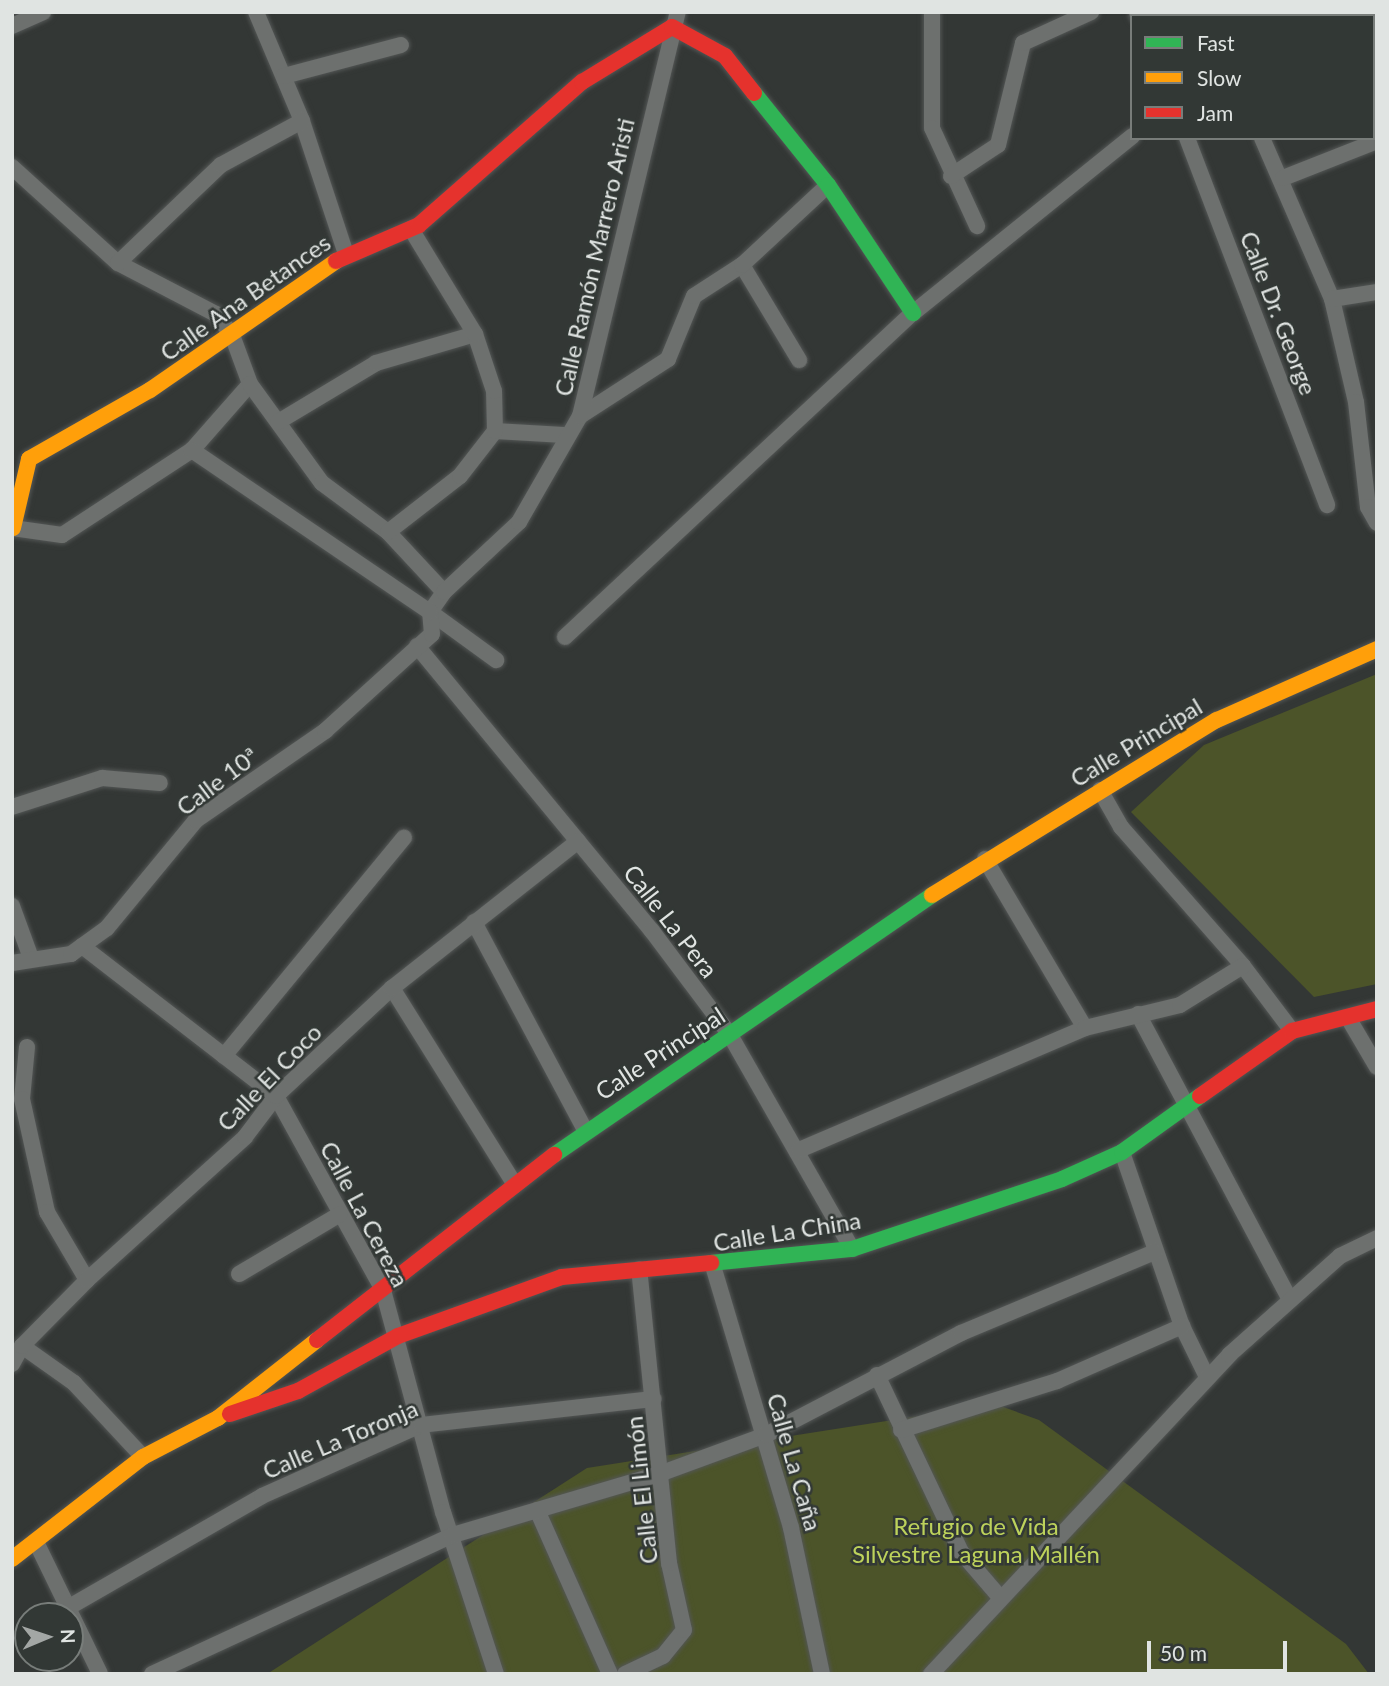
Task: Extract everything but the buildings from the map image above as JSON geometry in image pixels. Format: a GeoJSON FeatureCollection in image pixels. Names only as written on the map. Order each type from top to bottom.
{"type":"FeatureCollection","features":[{"type":"Feature","properties":{"kind":"street"},"geometry":{"type":"LineString","coordinates":[[12,26],[43,12]]}},
{"type":"Feature","properties":{"kind":"street"},"geometry":{"type":"LineString","coordinates":[[256,12],[302,121],[346,254]]}},
{"type":"Feature","properties":{"kind":"street"},"geometry":{"type":"LineString","coordinates":[[932,12],[932,128],[951,176],[977,226]]}},
{"type":"Feature","properties":{"kind":"street"},"geometry":{"type":"LineString","coordinates":[[951,176],[998,145],[1023,43],[1091,12]]}},
{"type":"Feature","properties":{"kind":"street"},"geometry":{"type":"LineString","coordinates":[[675,20],[725,56],[828,185],[913,313]]}},
{"type":"Feature","properties":{"kind":"street","name":"Calle Ana Betances"},"geometry":{"type":"LineString","coordinates":[[13,528],[29,459],[232,335],[346,254],[411,229],[582,82],[675,20]]}},
{"type":"Feature","properties":{"kind":"street","name":"Calle Ramón Marrero Aristi"},"geometry":{"type":"LineString","coordinates":[[430,612],[444,592],[519,522],[564,435],[580,416],[675,20]]}},
{"type":"Feature","properties":{"kind":"street"},"geometry":{"type":"LineString","coordinates":[[284,76],[401,45]]}},
{"type":"Feature","properties":{"kind":"street"},"geometry":{"type":"LineString","coordinates":[[118,263],[221,165],[302,121]]}},
{"type":"Feature","properties":{"kind":"street"},"geometry":{"type":"LineString","coordinates":[[565,638],[913,313],[1130,138]]}},
{"type":"Feature","properties":{"kind":"street","name":"Calle Dr. George"},"geometry":{"type":"LineString","coordinates":[[1188,140],[1327,505]]}},
{"type":"Feature","properties":{"kind":"street","name":"Calle Dr. George"},"geometry":{"type":"LineString","coordinates":[[1263,140],[1283,178],[1332,299],[1356,402],[1368,507],[1377,523]]}},
{"type":"Feature","properties":{"kind":"street"},"geometry":{"type":"LineString","coordinates":[[1283,178],[1377,141]]}},
{"type":"Feature","properties":{"kind":"street"},"geometry":{"type":"LineString","coordinates":[[12,167],[118,263],[195,298],[232,335],[250,384],[322,483],[388,532],[444,592]]}},
{"type":"Feature","properties":{"kind":"street"},"geometry":{"type":"LineString","coordinates":[[580,416],[668,359],[694,296],[743,265],[828,185]]}},
{"type":"Feature","properties":{"kind":"street"},"geometry":{"type":"LineString","coordinates":[[388,532],[460,476],[495,431],[494,391],[475,334],[411,229]]}},
{"type":"Feature","properties":{"kind":"street"},"geometry":{"type":"LineString","coordinates":[[743,265],[799,360]]}},
{"type":"Feature","properties":{"kind":"street"},"geometry":{"type":"LineString","coordinates":[[1332,299],[1377,292]]}},
{"type":"Feature","properties":{"kind":"street"},"geometry":{"type":"LineString","coordinates":[[278,422],[376,363],[475,334]]}},
{"type":"Feature","properties":{"kind":"street"},"geometry":{"type":"LineString","coordinates":[[13,528],[62,535],[192,450],[250,384]]}},
{"type":"Feature","properties":{"kind":"street"},"geometry":{"type":"LineString","coordinates":[[495,431],[564,435]]}},
{"type":"Feature","properties":{"kind":"street"},"geometry":{"type":"LineString","coordinates":[[192,450],[496,660]]}},
{"type":"Feature","properties":{"kind":"street","name":"Calle 10ª"},"geometry":{"type":"LineString","coordinates":[[12,963],[30,958],[71,954],[107,928],[196,820],[326,732],[432,634],[430,612]]}},
{"type":"Feature","properties":{"kind":"street","name":"Calle La Pera"},"geometry":{"type":"LineString","coordinates":[[417,646],[578,841],[730,1035],[799,1150],[852,1250]]}},
{"type":"Feature","properties":{"kind":"street","name":"Calle Principal"},"geometry":{"type":"LineString","coordinates":[[12,1559],[37,1544],[143,1457],[218,1418],[309,1341],[383,1290],[585,1130],[730,1035],[985,859],[1217,720],[1377,649]]}},
{"type":"Feature","properties":{"kind":"street"},"geometry":{"type":"LineString","coordinates":[[12,807],[102,778],[160,783]]}},
{"type":"Feature","properties":{"kind":"street"},"geometry":{"type":"LineString","coordinates":[[1100,790],[1121,827],[1243,966],[1292,1031]]}},
{"type":"Feature","properties":{"kind":"street"},"geometry":{"type":"LineString","coordinates":[[224,1056],[404,838]]}},
{"type":"Feature","properties":{"kind":"street","name":"Calle El Coco"},"geometry":{"type":"LineString","coordinates":[[12,1364],[22,1346],[87,1280],[245,1137],[276,1096],[392,988],[578,841]]}},
{"type":"Feature","properties":{"kind":"street"},"geometry":{"type":"LineString","coordinates":[[985,859],[1085,1028]]}},
{"type":"Feature","properties":{"kind":"street"},"geometry":{"type":"LineString","coordinates":[[12,906],[30,958]]}},
{"type":"Feature","properties":{"kind":"street"},"geometry":{"type":"LineString","coordinates":[[474,922],[585,1130]]}},
{"type":"Feature","properties":{"kind":"street","name":"Calle La Cereza"},"geometry":{"type":"LineString","coordinates":[[82,946],[276,1096],[383,1290],[496,1674]]}},
{"type":"Feature","properties":{"kind":"street"},"geometry":{"type":"LineString","coordinates":[[799,1150],[1085,1028],[1202,996],[1243,966]]}},
{"type":"Feature","properties":{"kind":"street"},"geometry":{"type":"LineString","coordinates":[[392,988],[515,1185]]}},
{"type":"Feature","properties":{"kind":"street","name":"Calle La China"},"geometry":{"type":"LineString","coordinates":[[218,1418],[298,1391],[398,1336],[562,1277],[713,1266],[852,1250],[1062,1179],[1122,1152],[1191,1106],[1292,1031],[1350,1021],[1377,1009]]}},
{"type":"Feature","properties":{"kind":"street"},"geometry":{"type":"LineString","coordinates":[[1138,1014],[1191,1106],[1290,1300]]}},
{"type":"Feature","properties":{"kind":"street"},"geometry":{"type":"LineString","coordinates":[[1350,1021],[1377,1067]]}},
{"type":"Feature","properties":{"kind":"street"},"geometry":{"type":"LineString","coordinates":[[27,1047],[22,1099],[47,1212],[87,1280]]}},
{"type":"Feature","properties":{"kind":"street"},"geometry":{"type":"LineString","coordinates":[[1122,1152],[1182,1326],[1207,1377]]}},
{"type":"Feature","properties":{"kind":"street"},"geometry":{"type":"LineString","coordinates":[[239,1274],[340,1214]]}},
{"type":"Feature","properties":{"kind":"street"},"geometry":{"type":"LineString","coordinates":[[931,1674],[998,1595],[1207,1377],[1340,1256],[1377,1238]]}},
{"type":"Feature","properties":{"kind":"street"},"geometry":{"type":"LineString","coordinates":[[152,1674],[453,1535],[662,1474],[766,1435],[842,1400],[877,1375],[1155,1252]]}},
{"type":"Feature","properties":{"kind":"street","name":"Calle La Caña"},"geometry":{"type":"LineString","coordinates":[[713,1266],[766,1435],[822,1674]]}},
{"type":"Feature","properties":{"kind":"street","name":"Calle El Limón"},"geometry":{"type":"LineString","coordinates":[[625,1674],[663,1656],[684,1630],[669,1563],[662,1474],[639,1270]]}},
{"type":"Feature","properties":{"kind":"street"},"geometry":{"type":"LineString","coordinates":[[901,1430],[1057,1381],[1182,1326]]}},
{"type":"Feature","properties":{"kind":"street"},"geometry":{"type":"LineString","coordinates":[[22,1346],[74,1383],[143,1457]]}},
{"type":"Feature","properties":{"kind":"street"},"geometry":{"type":"LineString","coordinates":[[877,1375],[961,1552],[998,1595]]}},
{"type":"Feature","properties":{"kind":"street","name":"Calle La Toronja"},"geometry":{"type":"LineString","coordinates":[[78,1602],[262,1496],[421,1425],[654,1399]]}},
{"type":"Feature","properties":{"kind":"street"},"geometry":{"type":"LineString","coordinates":[[537,1510],[610,1674]]}},
{"type":"Feature","properties":{"kind":"street"},"geometry":{"type":"LineString","coordinates":[[37,1544],[69,1602]]}},
{"type":"Feature","properties":{"kind":"street"},"geometry":{"type":"LineString","coordinates":[[84,1636],[100,1674]]}},
{"type":"Feature","properties":{"kind":"green space"},"geometry":{"type":"Polygon","coordinates":[[[1377,674],[1377,984],[1314,997],[1131,812],[1204,745],[1377,674]]]}},
{"type":"Feature","properties":{"kind":"green space","name":"Refugio de Vida Silvestre Laguna Mallén"},"geometry":{"type":"Polygon","coordinates":[[[995,1404],[1039,1420],[1346,1644],[1369,1674],[267,1674],[587,1468],[995,1404]]]}},
{"type":"Feature","properties":{"kind":"traffic: fast"},"geometry":{"type":"LineString","coordinates":[[754,93],[828,185],[913,313]]}},
{"type":"Feature","properties":{"kind":"traffic: fast"},"geometry":{"type":"LineString","coordinates":[[554,1155],[932,895]]}},
{"type":"Feature","properties":{"kind":"traffic: fast"},"geometry":{"type":"LineString","coordinates":[[711,1263],[852,1249],[1062,1179],[1122,1152],[1200,1096]]}},
{"type":"Feature","properties":{"kind":"traffic: slow"},"geometry":{"type":"LineString","coordinates":[[13,528],[29,459],[150,390],[336,261]]}},
{"type":"Feature","properties":{"kind":"traffic: slow"},"geometry":{"type":"LineString","coordinates":[[932,895],[1217,720],[1377,649]]}},
{"type":"Feature","properties":{"kind":"traffic: slow"},"geometry":{"type":"LineString","coordinates":[[12,1559],[143,1457],[218,1418],[317,1340]]}},
{"type":"Feature","properties":{"kind":"traffic: jam"},"geometry":{"type":"LineString","coordinates":[[336,261],[419,225],[582,82],[672,27],[725,56],[754,93]]}},
{"type":"Feature","properties":{"kind":"traffic: jam"},"geometry":{"type":"LineString","coordinates":[[1200,1096],[1292,1031],[1377,1009]]}},
{"type":"Feature","properties":{"kind":"traffic: jam"},"geometry":{"type":"LineString","coordinates":[[317,1340],[554,1155]]}},
{"type":"Feature","properties":{"kind":"traffic: jam"},"geometry":{"type":"LineString","coordinates":[[230,1414],[298,1391],[398,1336],[562,1277],[711,1263]]}}]}
